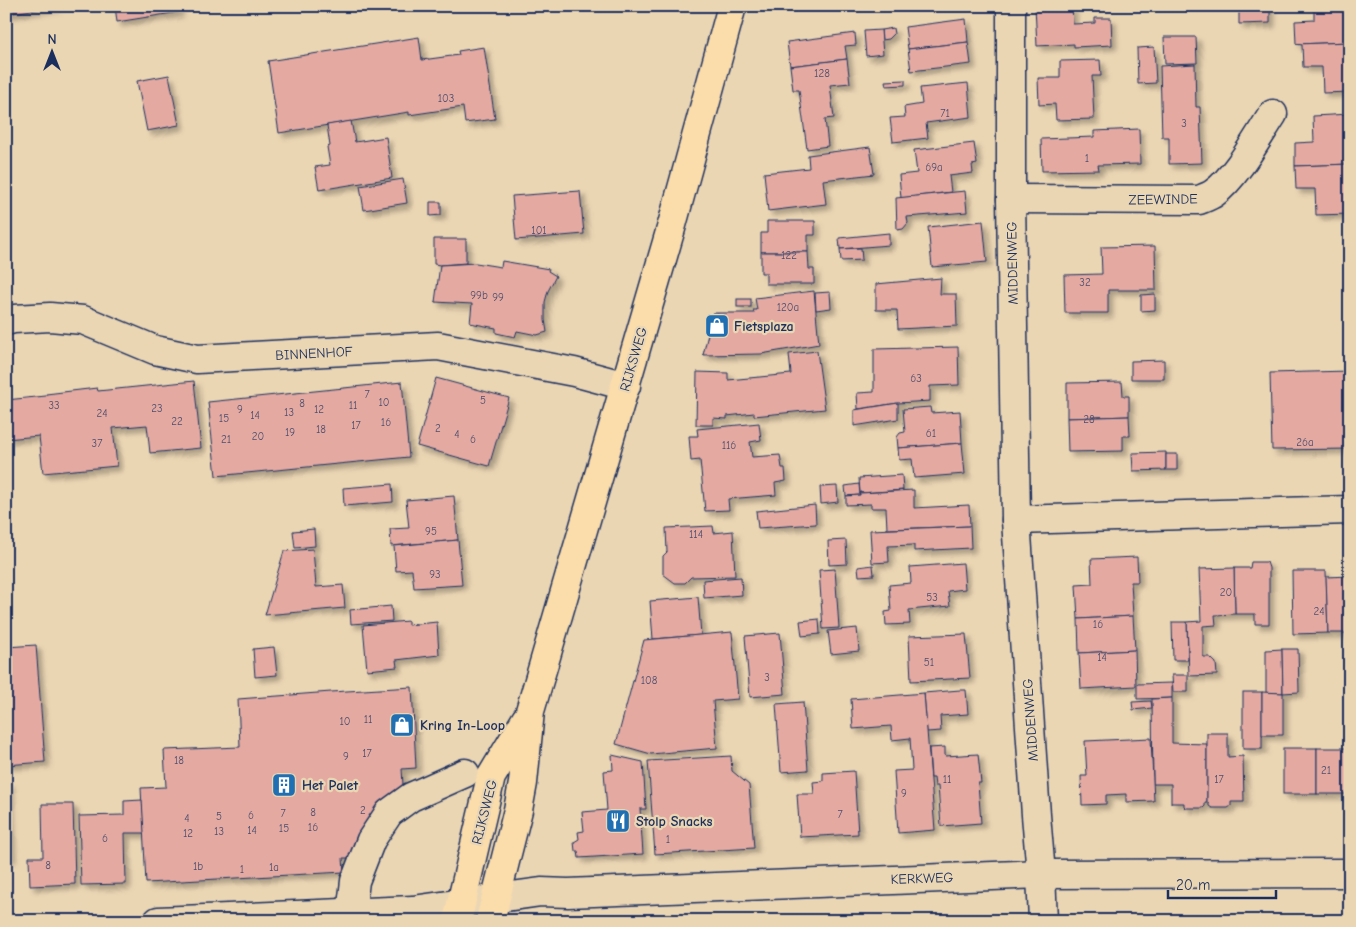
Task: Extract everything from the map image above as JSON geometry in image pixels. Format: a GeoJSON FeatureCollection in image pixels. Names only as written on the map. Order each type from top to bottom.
{"type":"FeatureCollection","features":[{"type":"Feature","properties":{"kind":"main road","name":"RIJKSWEG"},"geometry":{"type":"LineString","coordinates":[[493,910],[518,810],[523,783],[530,711],[626,386],[732,6]]}},
{"type":"Feature","properties":{"kind":"main road","name":"RIJKSWEG"},"geometry":{"type":"LineString","coordinates":[[459,912],[491,777],[530,711]]}},
{"type":"Feature","properties":{"kind":"street","name":"MIDDENWEG"},"geometry":{"type":"LineString","coordinates":[[1011,6],[1011,199],[1016,520],[1043,921]]}},
{"type":"Feature","properties":{"kind":"street","name":"ZEEWINDE"},"geometry":{"type":"LineString","coordinates":[[1011,199],[1200,200],[1212,195],[1221,188],[1273,114]]}},
{"type":"Feature","properties":{"kind":"street","name":"BINNENHOF"},"geometry":{"type":"LineString","coordinates":[[6,321],[14,318],[50,317],[83,320],[155,350],[197,359],[438,346],[574,372],[626,386]]}},
{"type":"Feature","properties":{"kind":"street"},"geometry":{"type":"LineString","coordinates":[[1016,520],[1350,510]]}},
{"type":"Feature","properties":{"kind":"street"},"geometry":{"type":"LineString","coordinates":[[351,914],[355,881],[371,840],[388,813],[411,797],[465,773]]}},
{"type":"Feature","properties":{"kind":"street","name":"KERKWEG"},"geometry":{"type":"LineString","coordinates":[[158,921],[413,910],[459,912],[493,910],[542,892],[568,893],[1041,874],[1350,873]]}},
{"type":"Feature","properties":{"kind":"building"},"geometry":{"type":"Polygon","coordinates":[[[6,6],[57,6],[6,14],[6,6]]]}},
{"type":"Feature","properties":{"kind":"building"},"geometry":{"type":"Polygon","coordinates":[[[115,6],[178,6],[179,12],[117,22],[115,6]]]}},
{"type":"Feature","properties":{"kind":"building"},"geometry":{"type":"Polygon","coordinates":[[[1035,6],[1072,7],[1073,24],[1095,23],[1095,18],[1111,18],[1112,45],[1074,47],[1074,44],[1037,46],[1035,6]]]}},
{"type":"Feature","properties":{"kind":"building"},"geometry":{"type":"Polygon","coordinates":[[[1239,6],[1270,6],[1270,23],[1239,24],[1239,6]]]}},
{"type":"Feature","properties":{"kind":"building"},"geometry":{"type":"Polygon","coordinates":[[[1314,6],[1350,6],[1350,42],[1296,44],[1295,21],[1314,20],[1314,6]]]}},
{"type":"Feature","properties":{"kind":"building"},"geometry":{"type":"Polygon","coordinates":[[[966,19],[968,42],[908,49],[905,27],[966,19]]]}},
{"type":"Feature","properties":{"kind":"building"},"geometry":{"type":"Polygon","coordinates":[[[893,28],[894,34],[889,39],[882,40],[881,30],[893,28]]]}},
{"type":"Feature","properties":{"kind":"building"},"geometry":{"type":"Polygon","coordinates":[[[881,30],[883,54],[866,56],[864,31],[881,30]]]}},
{"type":"Feature","properties":{"kind":"building"},"geometry":{"type":"Polygon","coordinates":[[[855,33],[856,45],[845,46],[847,59],[790,66],[787,42],[855,33]]]}},
{"type":"Feature","properties":{"kind":"building"},"geometry":{"type":"Polygon","coordinates":[[[419,37],[422,60],[459,55],[458,51],[484,47],[495,119],[465,123],[463,107],[409,115],[409,112],[279,133],[268,61],[419,37]]]}},
{"type":"Feature","properties":{"kind":"building"},"geometry":{"type":"Polygon","coordinates":[[[1164,37],[1196,37],[1197,63],[1165,64],[1164,37]]]}},
{"type":"Feature","properties":{"kind":"building"},"geometry":{"type":"Polygon","coordinates":[[[968,42],[971,64],[911,71],[908,49],[968,42]]]}},
{"type":"Feature","properties":{"kind":"building"},"geometry":{"type":"Polygon","coordinates":[[[1350,42],[1350,92],[1323,93],[1322,67],[1303,67],[1302,45],[1296,44],[1350,42]]]}},
{"type":"Feature","properties":{"kind":"building"},"geometry":{"type":"Polygon","coordinates":[[[1154,47],[1156,83],[1138,84],[1137,48],[1154,47]]]}},
{"type":"Feature","properties":{"kind":"building"},"geometry":{"type":"Polygon","coordinates":[[[847,59],[850,83],[830,85],[834,118],[825,119],[828,146],[807,149],[799,90],[793,90],[790,66],[847,59]]]}},
{"type":"Feature","properties":{"kind":"building"},"geometry":{"type":"Polygon","coordinates":[[[1100,60],[1101,76],[1092,76],[1094,119],[1056,120],[1055,104],[1039,105],[1038,78],[1060,78],[1060,61],[1100,60]]]}},
{"type":"Feature","properties":{"kind":"building"},"geometry":{"type":"Polygon","coordinates":[[[1195,64],[1196,107],[1200,107],[1202,163],[1169,164],[1169,137],[1162,137],[1160,66],[1195,64]]]}},
{"type":"Feature","properties":{"kind":"building"},"geometry":{"type":"Polygon","coordinates":[[[169,75],[179,125],[147,131],[137,81],[169,75]]]}},
{"type":"Feature","properties":{"kind":"building"},"geometry":{"type":"Polygon","coordinates":[[[905,80],[905,85],[886,86],[885,81],[905,80]]]}},
{"type":"Feature","properties":{"kind":"building"},"geometry":{"type":"Polygon","coordinates":[[[968,83],[971,117],[926,123],[928,138],[893,142],[890,118],[905,117],[904,107],[922,104],[920,88],[968,83]]]}},
{"type":"Feature","properties":{"kind":"building"},"geometry":{"type":"Polygon","coordinates":[[[1350,114],[1350,164],[1295,166],[1295,143],[1314,142],[1313,116],[1350,114]]]}},
{"type":"Feature","properties":{"kind":"building"},"geometry":{"type":"Polygon","coordinates":[[[351,121],[355,142],[386,137],[392,178],[319,190],[315,167],[330,165],[327,147],[330,146],[327,125],[351,121]]]}},
{"type":"Feature","properties":{"kind":"building"},"geometry":{"type":"Polygon","coordinates":[[[1139,129],[1140,164],[1098,165],[1099,170],[1042,171],[1041,139],[1094,137],[1094,131],[1139,129]]]}},
{"type":"Feature","properties":{"kind":"building"},"geometry":{"type":"Polygon","coordinates":[[[974,143],[977,164],[972,165],[973,173],[949,176],[951,192],[901,198],[899,175],[917,173],[914,150],[974,143]]]}},
{"type":"Feature","properties":{"kind":"building"},"geometry":{"type":"Polygon","coordinates":[[[870,147],[874,174],[823,180],[826,204],[768,211],[764,173],[809,168],[808,155],[870,147]]]}},
{"type":"Feature","properties":{"kind":"building"},"geometry":{"type":"Polygon","coordinates":[[[1350,164],[1350,214],[1316,215],[1315,189],[1296,189],[1295,166],[1350,164]]]}},
{"type":"Feature","properties":{"kind":"building"},"geometry":{"type":"Polygon","coordinates":[[[403,179],[407,203],[364,210],[360,186],[403,179]]]}},
{"type":"Feature","properties":{"kind":"building"},"geometry":{"type":"Polygon","coordinates":[[[580,191],[584,234],[516,240],[512,196],[580,191]]]}},
{"type":"Feature","properties":{"kind":"building"},"geometry":{"type":"Polygon","coordinates":[[[965,191],[967,212],[907,217],[908,223],[903,229],[897,230],[896,198],[965,191]]]}},
{"type":"Feature","properties":{"kind":"building"},"geometry":{"type":"Polygon","coordinates":[[[430,202],[441,202],[441,215],[430,216],[430,202]]]}},
{"type":"Feature","properties":{"kind":"building"},"geometry":{"type":"Polygon","coordinates":[[[767,221],[815,221],[815,235],[808,235],[808,252],[761,252],[761,233],[767,233],[767,221]]]}},
{"type":"Feature","properties":{"kind":"building"},"geometry":{"type":"Polygon","coordinates":[[[983,221],[987,262],[932,267],[928,227],[983,221]]]}},
{"type":"Feature","properties":{"kind":"building"},"geometry":{"type":"Polygon","coordinates":[[[889,233],[889,245],[840,249],[839,238],[889,233]]]}},
{"type":"Feature","properties":{"kind":"building"},"geometry":{"type":"Polygon","coordinates":[[[434,239],[466,239],[466,263],[434,264],[434,239]]]}},
{"type":"Feature","properties":{"kind":"building"},"geometry":{"type":"Polygon","coordinates":[[[1155,246],[1156,290],[1108,290],[1108,313],[1065,313],[1064,275],[1102,274],[1101,247],[1155,246]]]}},
{"type":"Feature","properties":{"kind":"building"},"geometry":{"type":"Polygon","coordinates":[[[861,248],[862,260],[841,261],[840,249],[861,248]]]}},
{"type":"Feature","properties":{"kind":"building"},"geometry":{"type":"Polygon","coordinates":[[[761,252],[808,252],[809,269],[814,269],[814,284],[766,284],[766,273],[761,273],[761,252]]]}},
{"type":"Feature","properties":{"kind":"building"},"geometry":{"type":"Polygon","coordinates":[[[502,261],[549,269],[548,271],[556,276],[548,291],[545,302],[547,332],[537,335],[517,331],[515,337],[496,333],[496,328],[470,323],[472,304],[435,302],[440,265],[476,263],[501,267],[502,261]]]}},
{"type":"Feature","properties":{"kind":"building"},"geometry":{"type":"Polygon","coordinates":[[[941,278],[940,294],[956,294],[957,326],[898,329],[897,310],[876,310],[876,284],[941,278]]]}},
{"type":"Feature","properties":{"kind":"building"},"geometry":{"type":"Polygon","coordinates":[[[814,291],[819,344],[761,354],[703,355],[713,313],[754,313],[753,310],[757,310],[755,298],[814,291]]]}},
{"type":"Feature","properties":{"kind":"building"},"geometry":{"type":"Polygon","coordinates":[[[830,292],[831,308],[816,310],[815,293],[830,292]]]}},
{"type":"Feature","properties":{"kind":"building"},"geometry":{"type":"Polygon","coordinates":[[[1155,294],[1155,310],[1141,311],[1141,295],[1155,294]]]}},
{"type":"Feature","properties":{"kind":"building"},"geometry":{"type":"Polygon","coordinates":[[[737,299],[751,299],[751,307],[737,307],[737,299]]]}},
{"type":"Feature","properties":{"kind":"building"},"geometry":{"type":"Polygon","coordinates":[[[958,347],[959,385],[930,386],[930,401],[898,403],[858,409],[857,393],[874,392],[874,349],[958,347]]]}},
{"type":"Feature","properties":{"kind":"building"},"geometry":{"type":"Polygon","coordinates":[[[817,351],[825,409],[754,416],[754,413],[727,416],[727,419],[713,418],[713,425],[696,425],[697,372],[728,373],[728,380],[791,374],[789,354],[817,351]]]}},
{"type":"Feature","properties":{"kind":"building"},"geometry":{"type":"Polygon","coordinates":[[[1164,360],[1164,379],[1131,379],[1131,361],[1164,360]]]}},
{"type":"Feature","properties":{"kind":"building"},"geometry":{"type":"Polygon","coordinates":[[[1350,371],[1350,449],[1272,450],[1270,373],[1350,371]]]}},
{"type":"Feature","properties":{"kind":"building"},"geometry":{"type":"Polygon","coordinates":[[[436,378],[509,398],[489,466],[417,446],[436,378]]]}},
{"type":"Feature","properties":{"kind":"building"},"geometry":{"type":"Polygon","coordinates":[[[194,381],[201,448],[150,453],[147,425],[113,428],[117,466],[43,473],[39,436],[6,439],[6,400],[97,388],[98,391],[194,381]]]}},
{"type":"Feature","properties":{"kind":"building"},"geometry":{"type":"Polygon","coordinates":[[[402,382],[409,457],[216,476],[208,402],[402,382]]]}},
{"type":"Feature","properties":{"kind":"building"},"geometry":{"type":"Polygon","coordinates":[[[1122,382],[1123,396],[1129,396],[1129,416],[1067,418],[1067,383],[1122,382]]]}},
{"type":"Feature","properties":{"kind":"building"},"geometry":{"type":"Polygon","coordinates":[[[898,403],[898,419],[854,426],[854,410],[898,403]]]}},
{"type":"Feature","properties":{"kind":"building"},"geometry":{"type":"Polygon","coordinates":[[[930,407],[931,413],[960,411],[962,443],[898,448],[897,437],[900,433],[905,432],[903,409],[930,407]]]}},
{"type":"Feature","properties":{"kind":"building"},"geometry":{"type":"Polygon","coordinates":[[[1129,416],[1130,436],[1123,436],[1123,451],[1068,452],[1067,418],[1129,416]]]}},
{"type":"Feature","properties":{"kind":"building"},"geometry":{"type":"Polygon","coordinates":[[[759,423],[761,440],[750,442],[752,457],[780,455],[782,468],[785,468],[786,481],[775,483],[776,495],[728,499],[729,510],[705,511],[700,460],[691,461],[689,436],[698,436],[697,429],[759,423]]]}},
{"type":"Feature","properties":{"kind":"building"},"geometry":{"type":"Polygon","coordinates":[[[962,443],[965,474],[914,478],[912,459],[899,460],[898,448],[962,443]]]}},
{"type":"Feature","properties":{"kind":"building"},"geometry":{"type":"Polygon","coordinates":[[[1166,452],[1166,470],[1133,471],[1132,453],[1166,452]]]}},
{"type":"Feature","properties":{"kind":"building"},"geometry":{"type":"Polygon","coordinates":[[[1166,454],[1177,454],[1177,470],[1166,470],[1166,454]]]}},
{"type":"Feature","properties":{"kind":"building"},"geometry":{"type":"Polygon","coordinates":[[[902,475],[903,490],[860,493],[859,478],[902,475]]]}},
{"type":"Feature","properties":{"kind":"building"},"geometry":{"type":"Polygon","coordinates":[[[392,484],[393,502],[344,506],[343,488],[392,484]]]}},
{"type":"Feature","properties":{"kind":"building"},"geometry":{"type":"Polygon","coordinates":[[[859,484],[860,495],[846,496],[845,486],[859,484]]]}},
{"type":"Feature","properties":{"kind":"building"},"geometry":{"type":"Polygon","coordinates":[[[837,486],[838,502],[821,504],[820,487],[837,486]]]}},
{"type":"Feature","properties":{"kind":"building"},"geometry":{"type":"Polygon","coordinates":[[[914,490],[914,508],[969,505],[970,526],[887,529],[886,508],[871,508],[871,504],[846,505],[846,496],[860,495],[860,493],[914,490]]]}},
{"type":"Feature","properties":{"kind":"building"},"geometry":{"type":"Polygon","coordinates":[[[454,496],[458,540],[391,546],[390,529],[409,528],[406,500],[454,496]]]}},
{"type":"Feature","properties":{"kind":"building"},"geometry":{"type":"Polygon","coordinates":[[[815,505],[816,524],[758,528],[756,511],[815,505]]]}},
{"type":"Feature","properties":{"kind":"building"},"geometry":{"type":"Polygon","coordinates":[[[713,526],[714,533],[733,531],[735,576],[691,577],[685,583],[675,583],[663,574],[663,556],[667,552],[666,528],[713,526]]]}},
{"type":"Feature","properties":{"kind":"building"},"geometry":{"type":"Polygon","coordinates":[[[970,526],[971,548],[914,551],[914,545],[888,546],[889,562],[872,563],[870,530],[970,526]]]}},
{"type":"Feature","properties":{"kind":"building"},"geometry":{"type":"Polygon","coordinates":[[[314,529],[315,546],[295,548],[293,531],[314,529]]]}},
{"type":"Feature","properties":{"kind":"building"},"geometry":{"type":"Polygon","coordinates":[[[458,540],[462,585],[414,588],[412,570],[396,571],[394,546],[458,540]]]}},
{"type":"Feature","properties":{"kind":"building"},"geometry":{"type":"Polygon","coordinates":[[[846,540],[847,564],[829,565],[828,541],[846,540]]]}},
{"type":"Feature","properties":{"kind":"building"},"geometry":{"type":"Polygon","coordinates":[[[313,549],[316,587],[343,585],[345,608],[265,615],[284,551],[313,549]]]}},
{"type":"Feature","properties":{"kind":"building"},"geometry":{"type":"Polygon","coordinates":[[[1137,557],[1138,582],[1131,582],[1133,616],[1078,619],[1076,585],[1092,584],[1091,559],[1137,557]]]}},
{"type":"Feature","properties":{"kind":"building"},"geometry":{"type":"Polygon","coordinates":[[[1251,562],[1267,562],[1269,568],[1269,624],[1255,624],[1255,614],[1235,614],[1234,568],[1250,568],[1251,562]]]}},
{"type":"Feature","properties":{"kind":"building"},"geometry":{"type":"Polygon","coordinates":[[[963,563],[965,589],[948,591],[950,606],[909,610],[910,624],[886,625],[885,612],[891,611],[889,585],[911,583],[910,567],[963,563]]]}},
{"type":"Feature","properties":{"kind":"building"},"geometry":{"type":"Polygon","coordinates":[[[873,565],[874,575],[859,576],[858,567],[873,565]]]}},
{"type":"Feature","properties":{"kind":"building"},"geometry":{"type":"Polygon","coordinates":[[[1234,568],[1235,614],[1215,615],[1216,625],[1203,626],[1203,657],[1210,657],[1216,663],[1217,675],[1189,676],[1187,622],[1201,621],[1199,569],[1234,568]]]}},
{"type":"Feature","properties":{"kind":"building"},"geometry":{"type":"Polygon","coordinates":[[[835,569],[839,628],[823,629],[819,570],[835,569]]]}},
{"type":"Feature","properties":{"kind":"building"},"geometry":{"type":"Polygon","coordinates":[[[1292,571],[1326,571],[1328,633],[1293,634],[1292,571]]]}},
{"type":"Feature","properties":{"kind":"building"},"geometry":{"type":"Polygon","coordinates":[[[1350,576],[1350,633],[1328,633],[1326,577],[1350,576]]]}},
{"type":"Feature","properties":{"kind":"building"},"geometry":{"type":"Polygon","coordinates":[[[741,577],[742,595],[704,598],[703,580],[741,577]]]}},
{"type":"Feature","properties":{"kind":"building"},"geometry":{"type":"Polygon","coordinates":[[[698,597],[701,635],[653,639],[650,601],[698,597]]]}},
{"type":"Feature","properties":{"kind":"building"},"geometry":{"type":"Polygon","coordinates":[[[391,606],[392,621],[351,624],[350,610],[391,606]]]}},
{"type":"Feature","properties":{"kind":"building"},"geometry":{"type":"Polygon","coordinates":[[[1133,616],[1135,650],[1079,653],[1078,619],[1133,616]]]}},
{"type":"Feature","properties":{"kind":"building"},"geometry":{"type":"Polygon","coordinates":[[[819,619],[820,634],[802,636],[800,621],[819,619]]]}},
{"type":"Feature","properties":{"kind":"building"},"geometry":{"type":"Polygon","coordinates":[[[408,621],[408,625],[437,622],[439,655],[396,660],[397,667],[367,670],[363,625],[408,621]]]}},
{"type":"Feature","properties":{"kind":"building"},"geometry":{"type":"Polygon","coordinates":[[[1172,622],[1187,622],[1188,660],[1173,660],[1172,622]]]}},
{"type":"Feature","properties":{"kind":"building"},"geometry":{"type":"Polygon","coordinates":[[[857,628],[859,651],[831,654],[828,631],[857,628]]]}},
{"type":"Feature","properties":{"kind":"building"},"geometry":{"type":"Polygon","coordinates":[[[732,632],[738,699],[713,701],[717,748],[651,754],[616,744],[644,640],[732,632]]]}},
{"type":"Feature","properties":{"kind":"building"},"geometry":{"type":"Polygon","coordinates":[[[780,633],[785,694],[750,697],[745,636],[780,633]]]}},
{"type":"Feature","properties":{"kind":"building"},"geometry":{"type":"Polygon","coordinates":[[[966,634],[970,678],[911,681],[909,636],[966,634]]]}},
{"type":"Feature","properties":{"kind":"building"},"geometry":{"type":"Polygon","coordinates":[[[36,645],[45,762],[6,765],[6,647],[36,645]]]}},
{"type":"Feature","properties":{"kind":"building"},"geometry":{"type":"Polygon","coordinates":[[[274,647],[277,675],[255,677],[253,649],[274,647]]]}},
{"type":"Feature","properties":{"kind":"building"},"geometry":{"type":"Polygon","coordinates":[[[1282,649],[1283,693],[1266,693],[1266,650],[1282,649]]]}},
{"type":"Feature","properties":{"kind":"building"},"geometry":{"type":"Polygon","coordinates":[[[1282,649],[1298,649],[1299,692],[1283,693],[1282,649]]]}},
{"type":"Feature","properties":{"kind":"building"},"geometry":{"type":"Polygon","coordinates":[[[1135,650],[1136,686],[1081,689],[1079,653],[1135,650]]]}},
{"type":"Feature","properties":{"kind":"building"},"geometry":{"type":"Polygon","coordinates":[[[1172,675],[1188,675],[1188,692],[1173,692],[1172,675]]]}},
{"type":"Feature","properties":{"kind":"building"},"geometry":{"type":"Polygon","coordinates":[[[1172,683],[1172,698],[1137,699],[1137,684],[1172,683]]]}},
{"type":"Feature","properties":{"kind":"building","name":"Het Palet"},"geometry":{"type":"Polygon","coordinates":[[[412,687],[416,768],[402,769],[403,785],[406,786],[351,858],[343,858],[344,872],[146,883],[141,788],[166,787],[164,750],[240,747],[238,699],[412,687]]]}},
{"type":"Feature","properties":{"kind":"building"},"geometry":{"type":"Polygon","coordinates":[[[966,690],[968,714],[940,716],[941,731],[927,732],[924,693],[966,690]]]}},
{"type":"Feature","properties":{"kind":"building"},"geometry":{"type":"Polygon","coordinates":[[[1243,692],[1262,692],[1262,749],[1243,749],[1243,692]]]}},
{"type":"Feature","properties":{"kind":"building"},"geometry":{"type":"Polygon","coordinates":[[[1262,692],[1283,693],[1283,735],[1262,735],[1262,692]]]}},
{"type":"Feature","properties":{"kind":"building"},"geometry":{"type":"Polygon","coordinates":[[[924,693],[935,830],[898,833],[894,771],[912,770],[910,738],[892,740],[891,726],[853,729],[851,699],[924,693]]]}},
{"type":"Feature","properties":{"kind":"building"},"geometry":{"type":"Polygon","coordinates":[[[1172,698],[1172,743],[1207,744],[1207,803],[1205,803],[1203,808],[1186,808],[1184,803],[1171,803],[1171,784],[1153,784],[1152,699],[1172,698]]]}},
{"type":"Feature","properties":{"kind":"building"},"geometry":{"type":"Polygon","coordinates":[[[1151,701],[1152,708],[1133,710],[1132,702],[1151,701]]]}},
{"type":"Feature","properties":{"kind":"building"},"geometry":{"type":"Polygon","coordinates":[[[803,702],[808,770],[781,772],[776,704],[803,702]]]}},
{"type":"Feature","properties":{"kind":"building"},"geometry":{"type":"Polygon","coordinates":[[[1207,733],[1228,733],[1228,757],[1243,756],[1244,802],[1231,802],[1231,806],[1228,808],[1212,808],[1207,803],[1207,733]]]}},
{"type":"Feature","properties":{"kind":"building"},"geometry":{"type":"Polygon","coordinates":[[[1151,738],[1154,801],[1126,802],[1126,794],[1106,795],[1106,804],[1082,805],[1081,776],[1087,776],[1085,741],[1151,738]]]}},
{"type":"Feature","properties":{"kind":"building"},"geometry":{"type":"Polygon","coordinates":[[[945,747],[945,756],[978,754],[981,783],[978,783],[981,823],[941,826],[938,786],[935,786],[934,778],[931,778],[929,748],[945,747]]]}},
{"type":"Feature","properties":{"kind":"building"},"geometry":{"type":"Polygon","coordinates":[[[1283,748],[1317,748],[1317,794],[1283,794],[1283,748]]]}},
{"type":"Feature","properties":{"kind":"building"},"geometry":{"type":"Polygon","coordinates":[[[1317,748],[1350,748],[1350,794],[1317,794],[1317,748]]]}},
{"type":"Feature","properties":{"kind":"building"},"geometry":{"type":"Polygon","coordinates":[[[612,755],[643,762],[646,809],[640,809],[643,854],[579,858],[578,851],[575,851],[574,842],[579,839],[578,832],[584,831],[582,812],[607,810],[604,771],[613,770],[612,755]]]}},
{"type":"Feature","properties":{"kind":"building"},"geometry":{"type":"Polygon","coordinates":[[[731,756],[732,771],[749,785],[754,848],[655,854],[648,761],[731,756]]]}},
{"type":"Feature","properties":{"kind":"building"},"geometry":{"type":"Polygon","coordinates":[[[854,771],[858,834],[800,837],[797,794],[814,794],[813,782],[823,781],[823,773],[854,771]]]}},
{"type":"Feature","properties":{"kind":"building"},"geometry":{"type":"Polygon","coordinates":[[[6,782],[9,782],[11,858],[6,858],[6,782]]]}},
{"type":"Feature","properties":{"kind":"building"},"geometry":{"type":"Polygon","coordinates":[[[142,800],[144,833],[125,833],[126,884],[81,885],[79,816],[124,815],[124,801],[142,800]]]}},
{"type":"Feature","properties":{"kind":"building"},"geometry":{"type":"Polygon","coordinates":[[[42,804],[73,804],[75,884],[30,886],[29,857],[43,857],[42,804]]]}},
{"type":"Feature","properties":{"kind":"place","name":"Fietsplaza"},"geometry":{"type":"Point","coordinates":[717,326]}},
{"type":"Feature","properties":{"kind":"place","name":"Kring In-Loop"},"geometry":{"type":"Point","coordinates":[402,725]}},
{"type":"Feature","properties":{"kind":"place","name":"Het Palet"},"geometry":{"type":"Point","coordinates":[284,785]}},
{"type":"Feature","properties":{"kind":"place","name":"Stolp Snacks"},"geometry":{"type":"Point","coordinates":[618,821]}}]}
